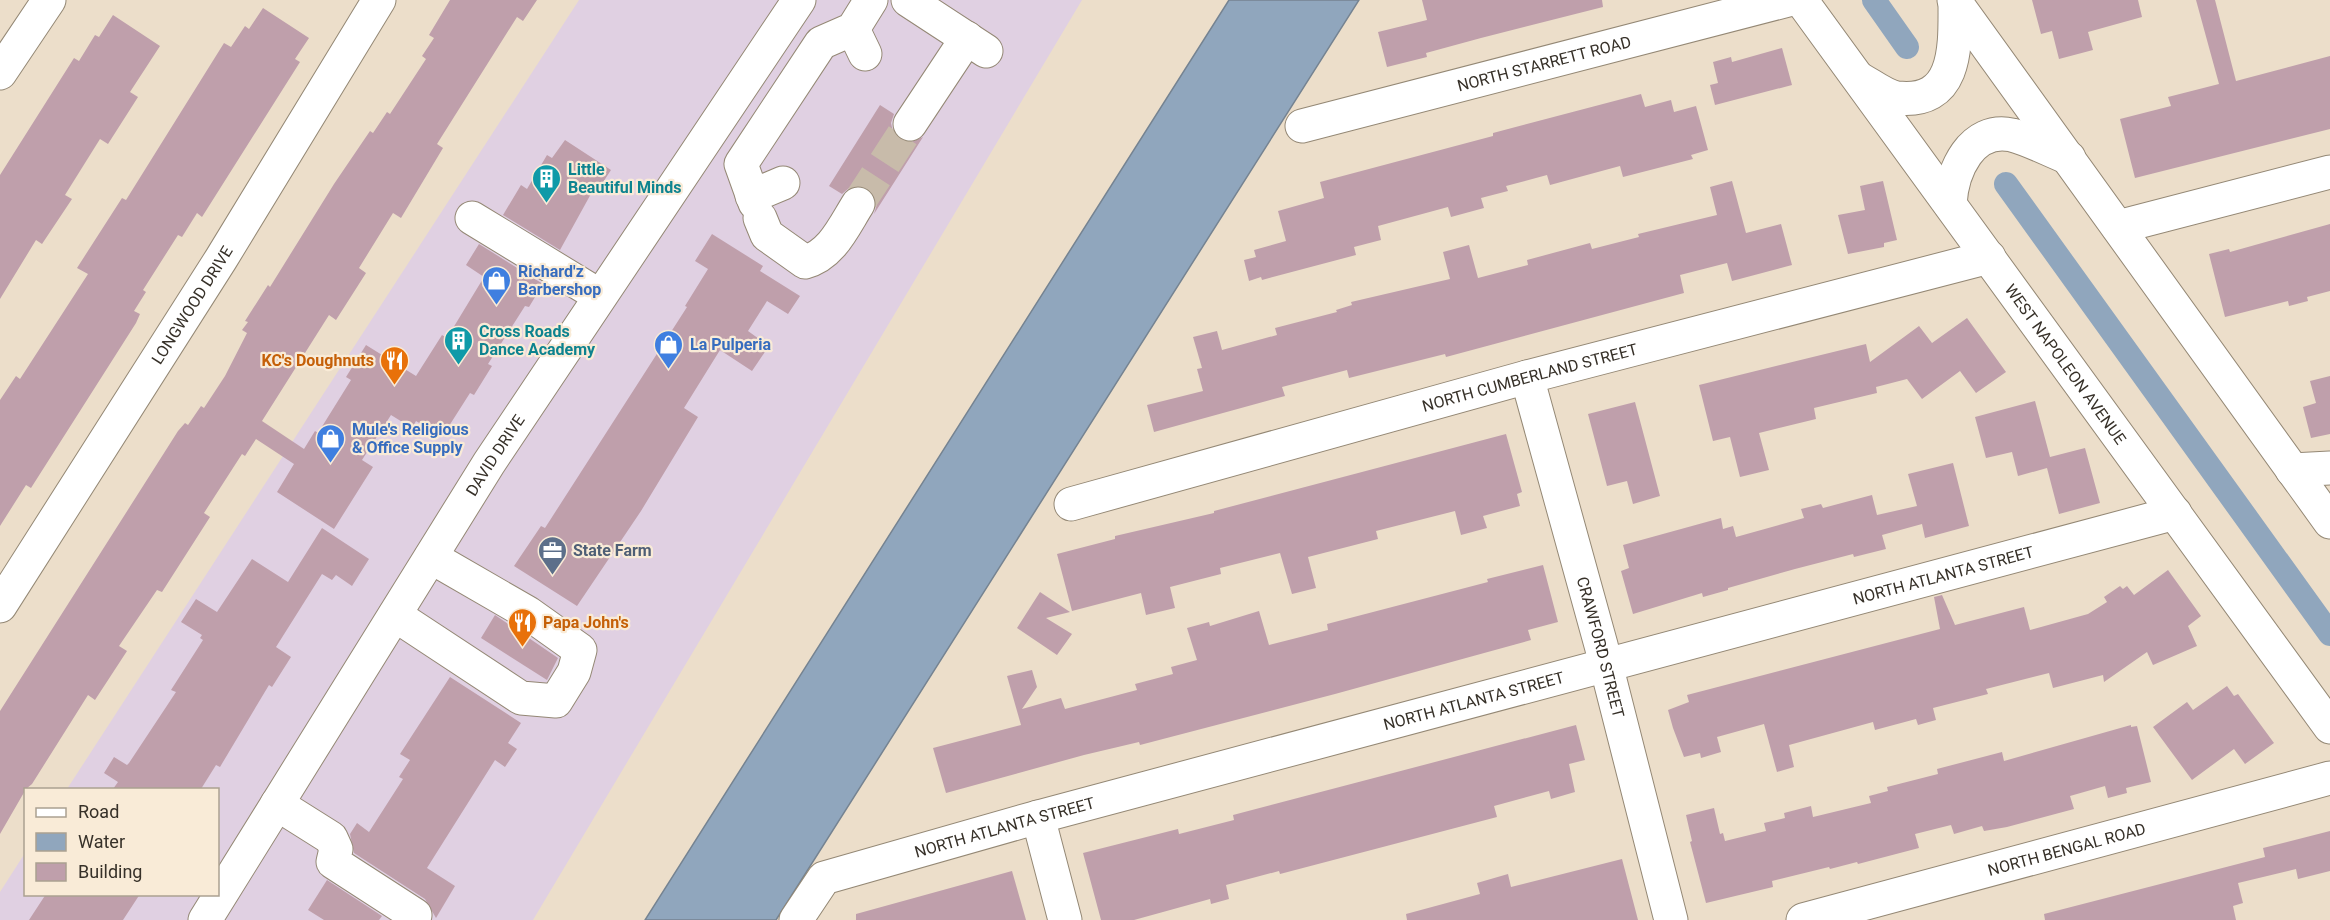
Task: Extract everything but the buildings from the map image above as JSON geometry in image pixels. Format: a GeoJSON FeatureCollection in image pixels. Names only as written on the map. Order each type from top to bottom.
{"type":"FeatureCollection","features":[{"type":"Feature","properties":{"kind":"street"},"geometry":{"type":"LineString","coordinates":[[0,73],[49,0]]}},
{"type":"Feature","properties":{"kind":"street","name":"LONGWOOD DRIVE"},"geometry":{"type":"LineString","coordinates":[[0,606],[221,259],[379,0]]}},
{"type":"Feature","properties":{"kind":"street","name":"DAVID DRIVE"},"geometry":{"type":"LineString","coordinates":[[205,920],[489,463],[799,0]]}},
{"type":"Feature","properties":{"kind":"street"},"geometry":{"type":"LineString","coordinates":[[858,204],[826,253],[805,262],[767,235],[741,164],[821,43],[859,42],[871,0]]}},
{"type":"Feature","properties":{"kind":"street"},"geometry":{"type":"LineString","coordinates":[[908,0],[977,44],[910,124]]}},
{"type":"Feature","properties":{"kind":"street","name":"NORTH STARRETT ROAD"},"geometry":{"type":"LineString","coordinates":[[1302,126],[1788,0]]}},
{"type":"Feature","properties":{"kind":"street","name":"WEST NAPOLEON AVENUE"},"geometry":{"type":"LineString","coordinates":[[1802,0],[2330,727]]}},
{"type":"Feature","properties":{"kind":"street"},"geometry":{"type":"LineString","coordinates":[[1858,78],[1895,98],[1926,96],[1938,88],[1951,68],[1955,0]]}},
{"type":"Feature","properties":{"kind":"street"},"geometry":{"type":"LineString","coordinates":[[1955,0],[2330,522]]}},
{"type":"Feature","properties":{"kind":"street"},"geometry":{"type":"LineString","coordinates":[[1950,204],[1952,182],[1956,171],[1972,145],[1988,136],[2012,135],[2068,158]]}},
{"type":"Feature","properties":{"kind":"street"},"geometry":{"type":"LineString","coordinates":[[2118,227],[2330,172]]}},
{"type":"Feature","properties":{"kind":"street"},"geometry":{"type":"LineString","coordinates":[[756,206],[783,183]]}},
{"type":"Feature","properties":{"kind":"street"},"geometry":{"type":"LineString","coordinates":[[472,218],[600,296]]}},
{"type":"Feature","properties":{"kind":"street","name":"NORTH CUMBERLAND STREET"},"geometry":{"type":"LineString","coordinates":[[1071,504],[1527,377],[1989,257]]}},
{"type":"Feature","properties":{"kind":"street","name":"CRAWFORD STREET"},"geometry":{"type":"LineString","coordinates":[[1527,377],[1606,666],[1671,920]]}},
{"type":"Feature","properties":{"kind":"street"},"geometry":{"type":"LineString","coordinates":[[2292,470],[2330,468]]}},
{"type":"Feature","properties":{"kind":"street","name":"NORTH ATLANTA STREET"},"geometry":{"type":"LineString","coordinates":[[796,920],[824,878],[1038,817],[2175,513]]}},
{"type":"Feature","properties":{"kind":"street"},"geometry":{"type":"LineString","coordinates":[[395,615],[521,698],[556,701],[574,672],[580,650],[528,614],[431,557]]}},
{"type":"Feature","properties":{"kind":"street","name":"NORTH BENGAL ROAD"},"geometry":{"type":"LineString","coordinates":[[1803,920],[2330,778]]}},
{"type":"Feature","properties":{"kind":"street"},"geometry":{"type":"LineString","coordinates":[[277,804],[332,838],[336,849],[333,862],[416,915]]}},
{"type":"Feature","properties":{"kind":"street"},"geometry":{"type":"LineString","coordinates":[[1038,817],[1065,920]]}},
{"type":"Feature","properties":{"kind":"shaded area"},"geometry":{"type":"Polygon","coordinates":[[[579,0],[1082,0],[533,920],[0,920],[0,892],[24,855],[24,896],[219,896],[219,788],[68,788],[579,0]]]}},
{"type":"Feature","properties":{"kind":"water"},"geometry":{"type":"Polygon","coordinates":[[[1229,0],[1359,0],[776,920],[645,920],[1229,0]]]}},
{"type":"Feature","properties":{"kind":"waterway"},"geometry":{"type":"LineString","coordinates":[[1874,0],[1907,47]]}},
{"type":"Feature","properties":{"kind":"waterway"},"geometry":{"type":"LineString","coordinates":[[2006,184],[2330,634]]}},
{"type":"Feature","properties":{"kind":"tunnel"},"geometry":{"type":"LineString","coordinates":[[858,204],[910,124]]}},
{"type":"Feature","properties":{"kind":"place","name":"Little Beautiful Minds"},"geometry":{"type":"Point","coordinates":[547,204]}},
{"type":"Feature","properties":{"kind":"place","name":"Richard'z Barbershop"},"geometry":{"type":"Point","coordinates":[497,306]}},
{"type":"Feature","properties":{"kind":"place","name":"Cross Roads Dance Academy"},"geometry":{"type":"Point","coordinates":[458,366]}},
{"type":"Feature","properties":{"kind":"place","name":"La Pulperia"},"geometry":{"type":"Point","coordinates":[669,370]}},
{"type":"Feature","properties":{"kind":"place","name":"KC's Doughnuts"},"geometry":{"type":"Point","coordinates":[395,386]}},
{"type":"Feature","properties":{"kind":"place","name":"Mule's Religious & Office Supply"},"geometry":{"type":"Point","coordinates":[331,464]}},
{"type":"Feature","properties":{"kind":"place","name":"State Farm"},"geometry":{"type":"Point","coordinates":[552,576]}},
{"type":"Feature","properties":{"kind":"place","name":"Papa John's"},"geometry":{"type":"Point","coordinates":[522,648]}}]}
